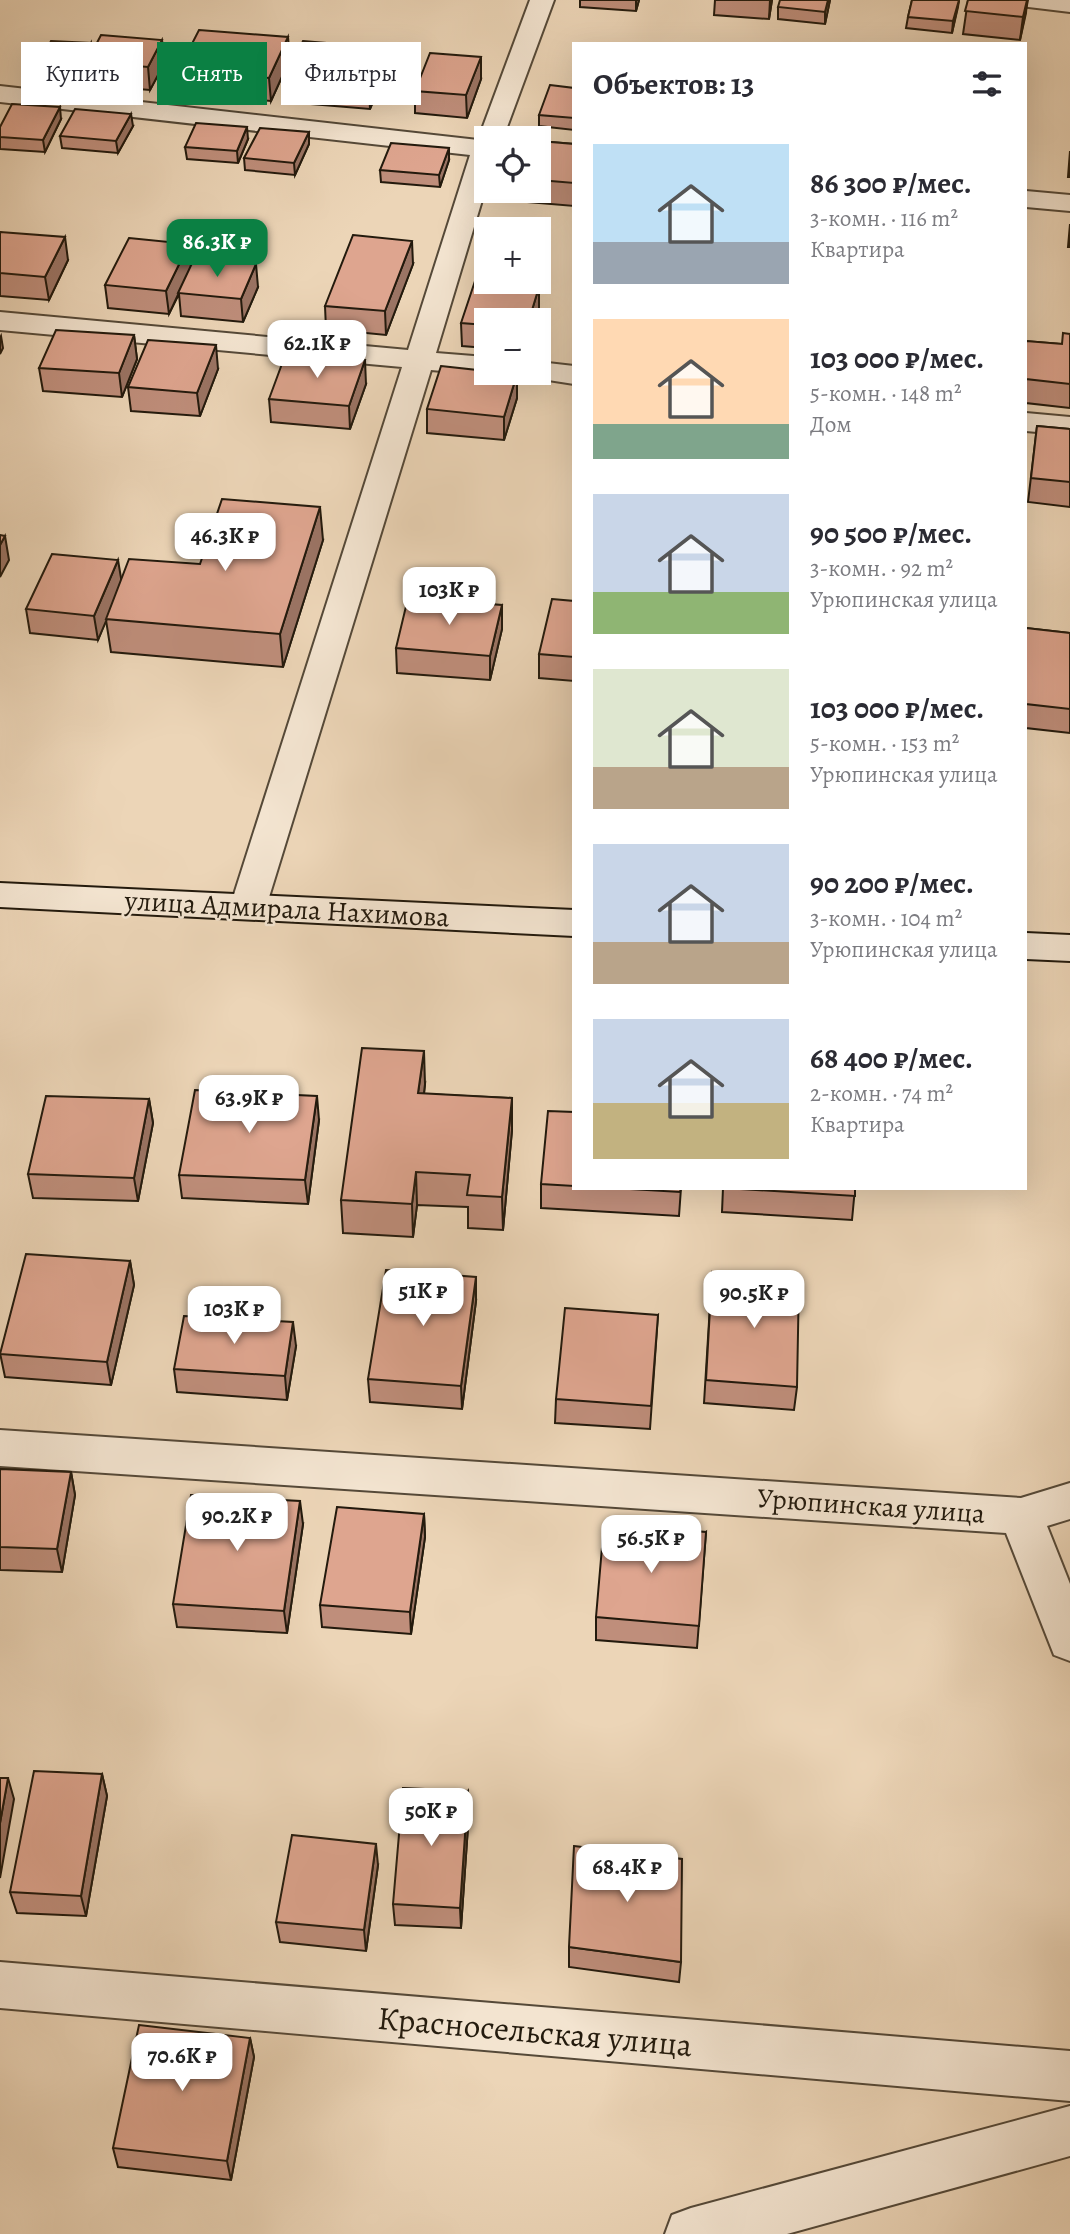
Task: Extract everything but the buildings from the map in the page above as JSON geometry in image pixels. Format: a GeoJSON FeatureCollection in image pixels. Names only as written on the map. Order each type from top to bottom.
{"type":"FeatureCollection","features":[{"type":"Feature","properties":{"kind":"street"},"geometry":{"type":"LineString","coordinates":[[495,126],[542,0]]}},
{"type":"Feature","properties":{"kind":"street"},"geometry":{"type":"LineString","coordinates":[[1020,0],[1070,5]]}},
{"type":"Feature","properties":{"kind":"street"},"geometry":{"type":"LineString","coordinates":[[0,94],[474,145]]}},
{"type":"Feature","properties":{"kind":"street"},"geometry":{"type":"LineString","coordinates":[[248,907],[474,187]]}},
{"type":"Feature","properties":{"kind":"street"},"geometry":{"type":"LineString","coordinates":[[1027,199],[1070,203]]}},
{"type":"Feature","properties":{"kind":"street"},"geometry":{"type":"LineString","coordinates":[[0,321],[474,365]]}},
{"type":"Feature","properties":{"kind":"street"},"geometry":{"type":"LineString","coordinates":[[551,372],[572,375]]}},
{"type":"Feature","properties":{"kind":"street"},"geometry":{"type":"LineString","coordinates":[[1027,422],[1070,426]]}},
{"type":"Feature","properties":{"kind":"street","name":"улица Адмирала Нахимова"},"geometry":{"type":"LineString","coordinates":[[0,895],[572,923]]}},
{"type":"Feature","properties":{"kind":"street"},"geometry":{"type":"LineString","coordinates":[[1027,946],[1070,948]]}},
{"type":"Feature","properties":{"kind":"street","name":"Урюпинская улица"},"geometry":{"type":"LineString","coordinates":[[0,1448],[1021,1516],[1070,1501]]}},
{"type":"Feature","properties":{"kind":"street"},"geometry":{"type":"LineString","coordinates":[[1021,1516],[1070,1641]]}},
{"type":"Feature","properties":{"kind":"street","name":"Красносельская улица"},"geometry":{"type":"LineString","coordinates":[[0,1985],[1070,2076]]}},
{"type":"Feature","properties":{"kind":"street"},"geometry":{"type":"LineString","coordinates":[[691,2234],[1070,2131]]}}]}
